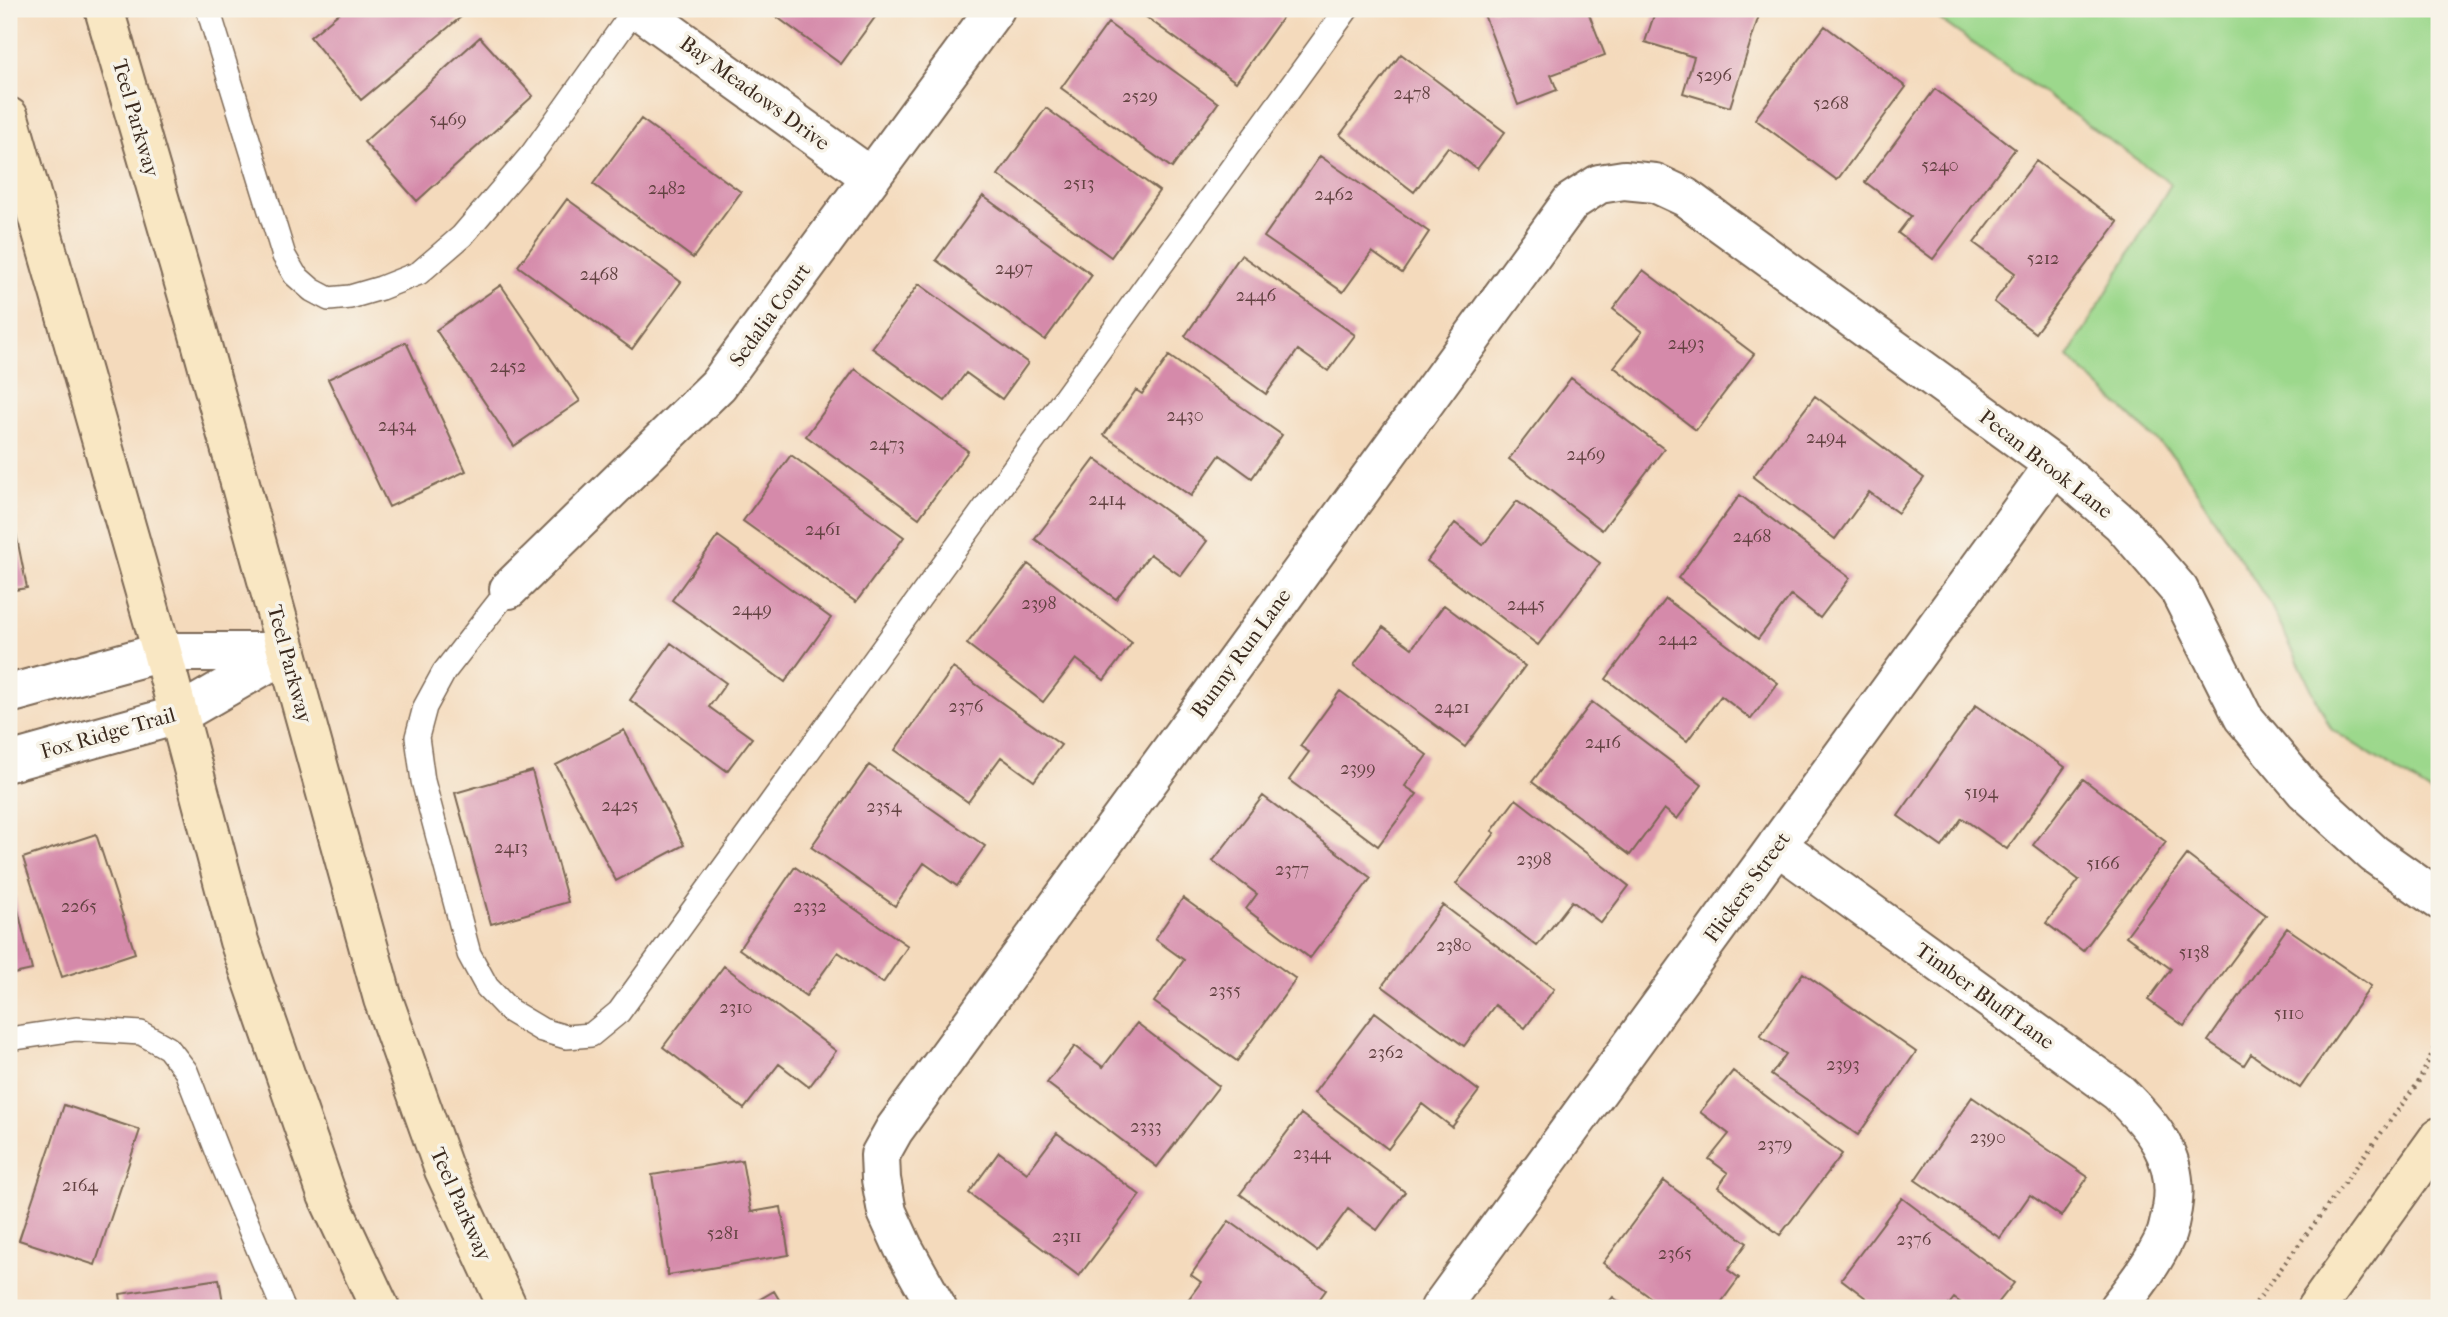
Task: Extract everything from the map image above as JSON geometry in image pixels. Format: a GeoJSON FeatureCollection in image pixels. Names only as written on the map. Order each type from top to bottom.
{"type":"FeatureCollection","features":[{"type":"Feature","properties":{"kind":"main road","name":"Teel Parkway"},"geometry":{"type":"LineString","coordinates":[[104,9],[196,324],[383,999],[444,1170],[508,1308]]}},
{"type":"Feature","properties":{"kind":"main road"},"geometry":{"type":"LineString","coordinates":[[9,117],[162,652],[247,966],[327,1195],[380,1308]]}},
{"type":"Feature","properties":{"kind":"main road"},"geometry":{"type":"LineString","coordinates":[[2316,1308],[2439,1137]]}},
{"type":"Feature","properties":{"kind":"street","name":"Bay Meadows Drive"},"geometry":{"type":"LineString","coordinates":[[637,9],[871,177]]}},
{"type":"Feature","properties":{"kind":"street","name":"Sedalia Court"},"geometry":{"type":"LineString","coordinates":[[509,589],[718,385],[995,9]]}},
{"type":"Feature","properties":{"kind":"street","name":"Pecan Brook Lane"},"geometry":{"type":"LineString","coordinates":[[1624,180],[1655,183],[1685,197],[2054,466],[2122,524],[2179,590],[2243,717],[2305,791],[2374,854],[2439,900]]}},
{"type":"Feature","properties":{"kind":"street","name":"Bunny Run Lane"},"geometry":{"type":"LineString","coordinates":[[937,1308],[887,1212],[880,1155],[925,1086],[1571,202],[1599,184],[1624,180]]}},
{"type":"Feature","properties":{"kind":"street","name":"Flickers Street"},"geometry":{"type":"LineString","coordinates":[[1440,1308],[2054,466]]}},
{"type":"Feature","properties":{"kind":"street"},"geometry":{"type":"LineString","coordinates":[[9,694],[162,652],[287,652]]}},
{"type":"Feature","properties":{"kind":"street","name":"Fox Ridge Trail"},"geometry":{"type":"LineString","coordinates":[[9,762],[178,715],[287,652]]}},
{"type":"Feature","properties":{"kind":"street","name":"Timber Bluff Lane"},"geometry":{"type":"LineString","coordinates":[[1777,845],[2118,1092],[2140,1113],[2158,1136],[2172,1165],[2174,1197],[2167,1233],[2151,1264],[2118,1308]]}},
{"type":"Feature","properties":{"kind":"lane"},"geometry":{"type":"LineString","coordinates":[[208,9],[285,256],[295,275],[312,290],[329,299],[349,297],[382,288],[419,273],[462,236],[532,154],[637,9]]}},
{"type":"Feature","properties":{"kind":"lane"},"geometry":{"type":"LineString","coordinates":[[509,589],[444,672],[425,708],[417,737],[423,780],[469,954],[487,987],[510,1011],[542,1030],[566,1037],[591,1035],[619,1012],[1347,9]]}},
{"type":"Feature","properties":{"kind":"lane"},"geometry":{"type":"LineString","coordinates":[[9,1039],[76,1029],[141,1033],[168,1048],[186,1071],[283,1308]]}},
{"type":"Feature","properties":{"kind":"path"},"geometry":{"type":"LineString","coordinates":[[2252,1308],[2418,1083],[2439,1039]]}},
{"type":"Feature","properties":{"kind":"green space"},"geometry":{"type":"Polygon","coordinates":[[[1925,9],[2439,9],[2439,798],[2331,729],[2271,606],[2175,458],[2068,357],[2171,184],[1925,9]]]}},
{"type":"Feature","properties":{"kind":"building"},"geometry":{"type":"Polygon","coordinates":[[[344,9],[464,9],[467,12],[361,100],[310,37],[344,9]]]}},
{"type":"Feature","properties":{"kind":"building"},"geometry":{"type":"Polygon","coordinates":[[[766,9],[881,9],[841,64],[766,9]]]}},
{"type":"Feature","properties":{"kind":"building"},"geometry":{"type":"Polygon","coordinates":[[[1135,9],[1270,9],[1282,18],[1236,82],[1135,9]]]}},
{"type":"Feature","properties":{"kind":"building"},"geometry":{"type":"Polygon","coordinates":[[[1482,9],[1587,9],[1605,55],[1551,75],[1557,90],[1518,105],[1482,9]]]}},
{"type":"Feature","properties":{"kind":"building"},"geometry":{"type":"Polygon","coordinates":[[[1656,9],[1761,9],[1730,107],[1683,93],[1694,57],[1645,42],[1656,9]]]}},
{"type":"Feature","properties":{"kind":"building"},"geometry":{"type":"Polygon","coordinates":[[[1108,23],[1218,103],[1172,168],[1061,88],[1108,23]]]}},
{"type":"Feature","properties":{"kind":"building"},"geometry":{"type":"Polygon","coordinates":[[[1825,26],[1906,87],[1837,180],[1755,119],[1825,26]]]}},
{"type":"Feature","properties":{"kind":"building"},"geometry":{"type":"Polygon","coordinates":[[[480,37],[533,96],[417,201],[364,142],[480,37]]]}},
{"type":"Feature","properties":{"kind":"building"},"geometry":{"type":"Polygon","coordinates":[[[1401,54],[1505,132],[1477,169],[1448,147],[1414,192],[1340,135],[1401,54]]]}},
{"type":"Feature","properties":{"kind":"building"},"geometry":{"type":"Polygon","coordinates":[[[1935,89],[2015,149],[1933,259],[1898,233],[1911,216],[1865,182],[1935,89]]]}},
{"type":"Feature","properties":{"kind":"building"},"geometry":{"type":"Polygon","coordinates":[[[1046,108],[1159,191],[1111,257],[998,175],[1046,108]]]}},
{"type":"Feature","properties":{"kind":"building"},"geometry":{"type":"Polygon","coordinates":[[[641,119],[741,192],[693,258],[593,184],[641,119]]]}},
{"type":"Feature","properties":{"kind":"building"},"geometry":{"type":"Polygon","coordinates":[[[1320,156],[1429,232],[1402,273],[1372,252],[1343,292],[1264,237],[1320,156]]]}},
{"type":"Feature","properties":{"kind":"building"},"geometry":{"type":"Polygon","coordinates":[[[2036,161],[2118,222],[2035,333],[1994,302],[2015,273],[1974,243],[2036,161]]]}},
{"type":"Feature","properties":{"kind":"building"},"geometry":{"type":"Polygon","coordinates":[[[983,196],[1092,275],[1045,340],[936,260],[983,196]]]}},
{"type":"Feature","properties":{"kind":"building"},"geometry":{"type":"Polygon","coordinates":[[[567,199],[681,282],[632,349],[518,266],[567,199]]]}},
{"type":"Feature","properties":{"kind":"building"},"geometry":{"type":"Polygon","coordinates":[[[1241,255],[1355,335],[1328,371],[1298,350],[1266,394],[1185,336],[1241,255]]]}},
{"type":"Feature","properties":{"kind":"building"},"geometry":{"type":"Polygon","coordinates":[[[1643,270],[1754,354],[1696,430],[1614,367],[1642,332],[1613,309],[1643,270]]]}},
{"type":"Feature","properties":{"kind":"building"},"geometry":{"type":"Polygon","coordinates":[[[919,284],[1028,363],[1002,399],[966,373],[945,401],[872,348],[919,284]]]}},
{"type":"Feature","properties":{"kind":"building"},"geometry":{"type":"Polygon","coordinates":[[[501,285],[580,401],[514,446],[436,330],[501,285]]]}},
{"type":"Feature","properties":{"kind":"building"},"geometry":{"type":"Polygon","coordinates":[[[406,342],[466,471],[389,507],[328,379],[406,342]]]}},
{"type":"Feature","properties":{"kind":"building"},"geometry":{"type":"Polygon","coordinates":[[[1169,356],[1282,435],[1252,478],[1220,455],[1191,496],[1104,435],[1136,390],[1142,394],[1169,356]]]}},
{"type":"Feature","properties":{"kind":"building"},"geometry":{"type":"Polygon","coordinates":[[[855,369],[968,451],[919,518],[806,436],[855,369]]]}},
{"type":"Feature","properties":{"kind":"building"},"geometry":{"type":"Polygon","coordinates":[[[1571,378],[1664,449],[1602,530],[1509,459],[1571,378]]]}},
{"type":"Feature","properties":{"kind":"building"},"geometry":{"type":"Polygon","coordinates":[[[1815,396],[1924,478],[1898,513],[1869,492],[1835,539],[1753,477],[1815,396]]]}},
{"type":"Feature","properties":{"kind":"building"},"geometry":{"type":"Polygon","coordinates":[[[791,455],[904,537],[856,602],[743,521],[791,455]]]}},
{"type":"Feature","properties":{"kind":"building"},"geometry":{"type":"Polygon","coordinates":[[[1095,459],[1207,541],[1181,576],[1150,554],[1116,599],[1035,539],[1095,459]]]}},
{"type":"Feature","properties":{"kind":"building"},"geometry":{"type":"Polygon","coordinates":[[[1740,495],[1850,578],[1820,618],[1791,595],[1758,639],[1678,578],[1740,495]]]}},
{"type":"Feature","properties":{"kind":"building"},"geometry":{"type":"Polygon","coordinates":[[[9,498],[27,588],[9,591],[9,498]]]}},
{"type":"Feature","properties":{"kind":"building"},"geometry":{"type":"Polygon","coordinates":[[[1517,501],[1600,563],[1538,645],[1427,561],[1455,523],[1483,545],[1517,501]]]}},
{"type":"Feature","properties":{"kind":"building"},"geometry":{"type":"Polygon","coordinates":[[[718,536],[831,618],[785,682],[672,600],[718,536]]]}},
{"type":"Feature","properties":{"kind":"building"},"geometry":{"type":"Polygon","coordinates":[[[1028,564],[1132,643],[1104,680],[1076,659],[1043,702],[967,644],[1028,564]]]}},
{"type":"Feature","properties":{"kind":"building"},"geometry":{"type":"Polygon","coordinates":[[[1666,599],[1778,683],[1751,719],[1721,696],[1687,741],[1606,679],[1666,599]]]}},
{"type":"Feature","properties":{"kind":"building"},"geometry":{"type":"Polygon","coordinates":[[[1444,605],[1525,666],[1465,747],[1354,665],[1383,627],[1412,648],[1444,605]]]}},
{"type":"Feature","properties":{"kind":"building"},"geometry":{"type":"Polygon","coordinates":[[[671,643],[726,683],[709,707],[752,738],[727,771],[630,700],[671,643]]]}},
{"type":"Feature","properties":{"kind":"building"},"geometry":{"type":"Polygon","coordinates":[[[953,668],[1061,745],[1034,781],[1001,757],[968,802],[895,750],[953,668]]]}},
{"type":"Feature","properties":{"kind":"building"},"geometry":{"type":"Polygon","coordinates":[[[1340,691],[1427,755],[1405,786],[1417,794],[1378,846],[1289,780],[1309,752],[1300,746],[1340,691]]]}},
{"type":"Feature","properties":{"kind":"building"},"geometry":{"type":"Polygon","coordinates":[[[1592,702],[1702,785],[1677,819],[1664,809],[1630,855],[1532,782],[1592,702]]]}},
{"type":"Feature","properties":{"kind":"building"},"geometry":{"type":"Polygon","coordinates":[[[1976,705],[2065,767],[2007,849],[1962,818],[1942,847],[1898,816],[1976,705]]]}},
{"type":"Feature","properties":{"kind":"building"},"geometry":{"type":"Polygon","coordinates":[[[624,730],[684,845],[616,881],[556,765],[624,730]]]}},
{"type":"Feature","properties":{"kind":"building"},"geometry":{"type":"Polygon","coordinates":[[[869,765],[985,846],[957,886],[924,863],[895,906],[811,847],[869,765]]]}},
{"type":"Feature","properties":{"kind":"building"},"geometry":{"type":"Polygon","coordinates":[[[532,771],[568,902],[491,924],[455,793],[532,771]]]}},
{"type":"Feature","properties":{"kind":"building"},"geometry":{"type":"Polygon","coordinates":[[[2083,779],[2166,842],[2083,951],[2046,923],[2079,880],[2033,845],[2083,779]]]}},
{"type":"Feature","properties":{"kind":"building"},"geometry":{"type":"Polygon","coordinates":[[[1263,796],[1371,878],[1310,958],[1246,909],[1257,894],[1213,861],[1263,796]]]}},
{"type":"Feature","properties":{"kind":"building"},"geometry":{"type":"Polygon","coordinates":[[[1516,799],[1629,886],[1601,923],[1572,901],[1537,946],[1456,884],[1495,833],[1492,831],[1516,799]]]}},
{"type":"Feature","properties":{"kind":"building"},"geometry":{"type":"Polygon","coordinates":[[[96,834],[135,953],[62,977],[23,858],[96,834]]]}},
{"type":"Feature","properties":{"kind":"building"},"geometry":{"type":"Polygon","coordinates":[[[2187,855],[2266,915],[2184,1026],[2148,1000],[2171,969],[2126,936],[2187,855]]]}},
{"type":"Feature","properties":{"kind":"building"},"geometry":{"type":"Polygon","coordinates":[[[795,867],[908,946],[883,983],[838,952],[806,996],[739,949],[795,867]]]}},
{"type":"Feature","properties":{"kind":"building"},"geometry":{"type":"Polygon","coordinates":[[[9,876],[32,970],[9,975],[9,876]]]}},
{"type":"Feature","properties":{"kind":"building"},"geometry":{"type":"Polygon","coordinates":[[[1183,898],[1296,979],[1237,1061],[1154,1002],[1184,960],[1155,939],[1183,898]]]}},
{"type":"Feature","properties":{"kind":"building"},"geometry":{"type":"Polygon","coordinates":[[[1443,905],[1554,989],[1525,1028],[1495,1005],[1464,1046],[1382,986],[1443,905]]]}},
{"type":"Feature","properties":{"kind":"building"},"geometry":{"type":"Polygon","coordinates":[[[2287,928],[2371,986],[2300,1088],[2251,1054],[2244,1065],[2208,1041],[2287,928]]]}},
{"type":"Feature","properties":{"kind":"building"},"geometry":{"type":"Polygon","coordinates":[[[724,966],[836,1051],[809,1087],[779,1064],[744,1109],[663,1047],[724,966]]]}},
{"type":"Feature","properties":{"kind":"building"},"geometry":{"type":"Polygon","coordinates":[[[1803,973],[1916,1052],[1858,1135],[1771,1075],[1786,1054],[1760,1036],[1803,973]]]}},
{"type":"Feature","properties":{"kind":"building"},"geometry":{"type":"Polygon","coordinates":[[[1375,1012],[1479,1091],[1452,1127],[1422,1104],[1388,1149],[1314,1093],[1375,1012]]]}},
{"type":"Feature","properties":{"kind":"building"},"geometry":{"type":"Polygon","coordinates":[[[1137,1023],[1219,1086],[1157,1167],[1047,1083],[1075,1046],[1103,1067],[1137,1023]]]}},
{"type":"Feature","properties":{"kind":"building"},"geometry":{"type":"Polygon","coordinates":[[[1733,1071],[1842,1154],[1780,1235],[1718,1187],[1728,1173],[1709,1159],[1729,1134],[1700,1112],[1733,1071]]]}},
{"type":"Feature","properties":{"kind":"building"},"geometry":{"type":"Polygon","coordinates":[[[1972,1097],[2088,1177],[2061,1216],[2030,1195],[2000,1238],[1915,1180],[1972,1097]]]}},
{"type":"Feature","properties":{"kind":"building"},"geometry":{"type":"Polygon","coordinates":[[[64,1105],[140,1130],[95,1265],[19,1240],[64,1105]]]}},
{"type":"Feature","properties":{"kind":"building"},"geometry":{"type":"Polygon","coordinates":[[[1301,1114],[1405,1192],[1377,1230],[1348,1209],[1317,1251],[1240,1194],[1301,1114]]]}},
{"type":"Feature","properties":{"kind":"building"},"geometry":{"type":"Polygon","coordinates":[[[1057,1133],[1140,1195],[1079,1276],[969,1193],[999,1152],[1027,1173],[1057,1133]]]}},
{"type":"Feature","properties":{"kind":"building"},"geometry":{"type":"Polygon","coordinates":[[[742,1160],[751,1212],[781,1207],[789,1255],[668,1275],[652,1175],[742,1160]]]}},
{"type":"Feature","properties":{"kind":"building"},"geometry":{"type":"Polygon","coordinates":[[[1664,1181],[1747,1243],[1728,1270],[1739,1278],[1717,1308],[1665,1308],[1603,1263],[1664,1181]]]}},
{"type":"Feature","properties":{"kind":"building"},"geometry":{"type":"Polygon","coordinates":[[[1902,1198],[2014,1283],[1994,1308],[1968,1308],[1954,1298],[1946,1308],[1879,1308],[1841,1279],[1902,1198]]]}},
{"type":"Feature","properties":{"kind":"building"},"geometry":{"type":"Polygon","coordinates":[[[1229,1221],[1326,1290],[1313,1308],[1182,1308],[1201,1282],[1191,1275],[1229,1221]]]}},
{"type":"Feature","properties":{"kind":"building"},"geometry":{"type":"Polygon","coordinates":[[[219,1279],[224,1308],[122,1308],[120,1294],[219,1279]]]}},
{"type":"Feature","properties":{"kind":"building"},"geometry":{"type":"Polygon","coordinates":[[[774,1291],[784,1308],[745,1308],[774,1291]]]}},
{"type":"Feature","properties":{"kind":"building"},"geometry":{"type":"Polygon","coordinates":[[[1613,1297],[1627,1308],[1604,1308],[1613,1297]]]}}]}
